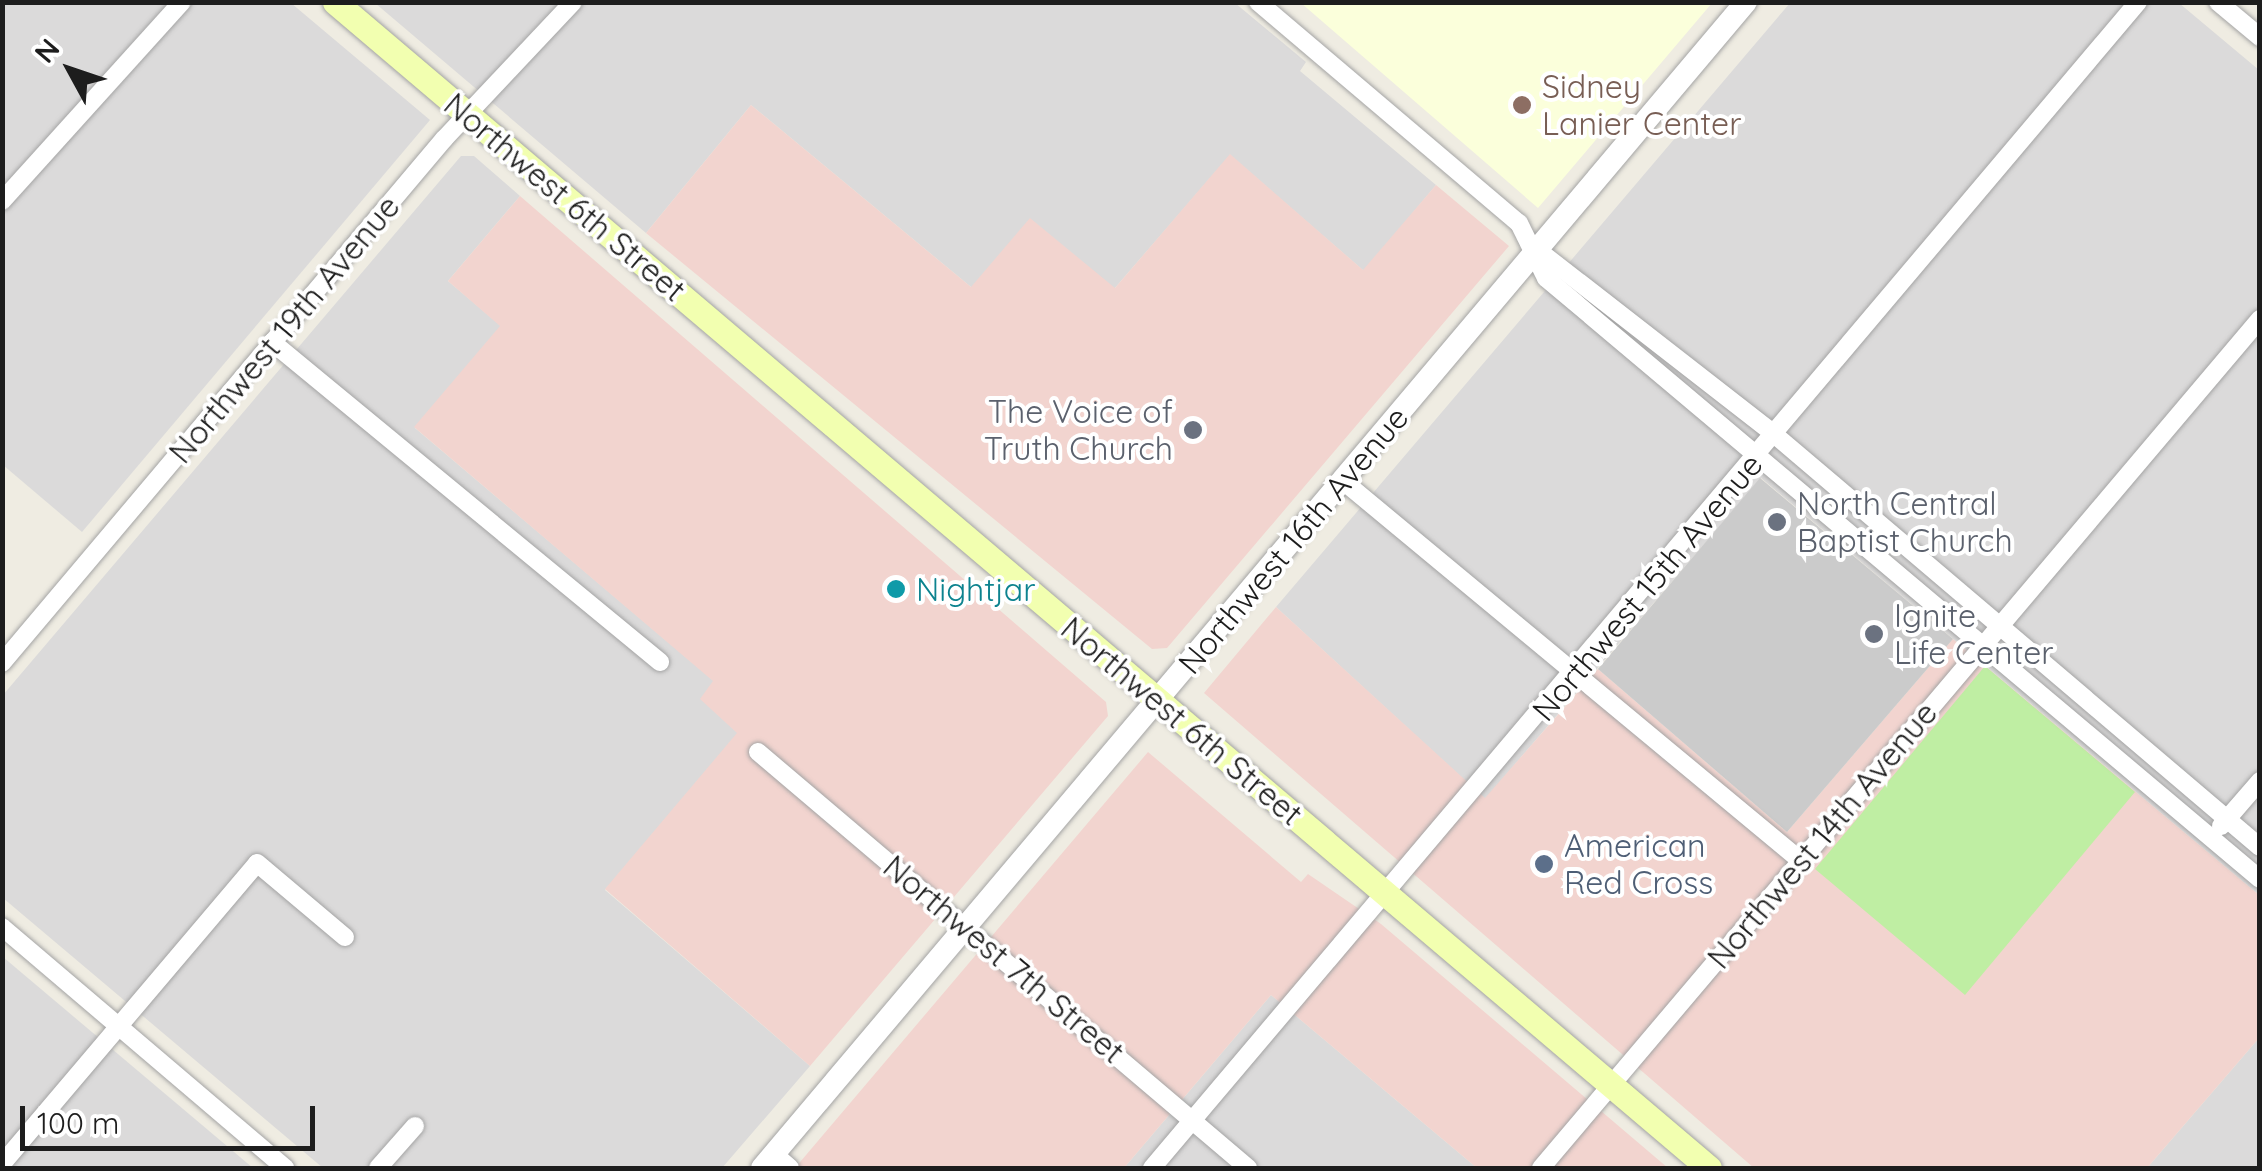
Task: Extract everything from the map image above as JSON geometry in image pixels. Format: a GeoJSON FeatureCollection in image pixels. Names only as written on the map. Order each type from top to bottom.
{"type":"FeatureCollection","features":[{"type":"Feature","properties":{"kind":"main road","name":"Northwest 6th Street"},"geometry":{"type":"LineString","coordinates":[[335,2],[1709,1168]]}},
{"type":"Feature","properties":{"kind":"street"},"geometry":{"type":"LineString","coordinates":[[2,200],[182,2]]}},
{"type":"Feature","properties":{"kind":"street","name":"Northwest 19th Avenue"},"geometry":{"type":"LineString","coordinates":[[2,662],[444,139],[472,119],[573,2]]}},
{"type":"Feature","properties":{"kind":"street"},"geometry":{"type":"LineString","coordinates":[[1258,2],[1499,204],[1538,252],[1775,436],[2260,847]]}},
{"type":"Feature","properties":{"kind":"street","name":"Northwest 16th Avenue"},"geometry":{"type":"LineString","coordinates":[[776,1164],[966,925],[1746,2]]}},
{"type":"Feature","properties":{"kind":"street","name":"Northwest 15th Avenue"},"geometry":{"type":"LineString","coordinates":[[1152,1168],[1574,674],[2138,2]]}},
{"type":"Feature","properties":{"kind":"street"},"geometry":{"type":"LineString","coordinates":[[2218,2],[2260,37]]}},
{"type":"Feature","properties":{"kind":"street"},"geometry":{"type":"LineString","coordinates":[[1538,252],[1546,278],[1755,459],[1982,644],[2260,880]]}},
{"type":"Feature","properties":{"kind":"street","name":"Northwest 14th Avenue"},"geometry":{"type":"LineString","coordinates":[[1541,1168],[2260,319]]}},
{"type":"Feature","properties":{"kind":"street"},"geometry":{"type":"LineString","coordinates":[[272,342],[660,662]]}},
{"type":"Feature","properties":{"kind":"street"},"geometry":{"type":"LineString","coordinates":[[1342,480],[1801,862]]}},
{"type":"Feature","properties":{"kind":"street","name":"Northwest 7th Street"},"geometry":{"type":"LineString","coordinates":[[758,752],[1248,1168]]}},
{"type":"Feature","properties":{"kind":"street"},"geometry":{"type":"LineString","coordinates":[[2211,839],[2260,781]]}},
{"type":"Feature","properties":{"kind":"street"},"geometry":{"type":"LineString","coordinates":[[2,1164],[116,1023],[257,863],[345,937]]}},
{"type":"Feature","properties":{"kind":"street"},"geometry":{"type":"LineString","coordinates":[[2,927],[284,1168]]}},
{"type":"Feature","properties":{"kind":"street"},"geometry":{"type":"LineString","coordinates":[[378,1168],[414,1126]]}},
{"type":"Feature","properties":{"kind":"shaded area"},"geometry":{"type":"Polygon","coordinates":[[[3,3],[291,3],[430,120],[82,532],[3,465],[3,3]]]}},
{"type":"Feature","properties":{"kind":"shaded area"},"geometry":{"type":"Polygon","coordinates":[[[375,3],[1235,3],[1306,62],[1300,71],[1436,185],[1364,271],[1230,155],[1114,289],[971,287],[751,105],[646,233],[375,3]]]}},
{"type":"Feature","properties":{"kind":"shaded area","name":"Sidney Lanier Center"},"geometry":{"type":"Polygon","coordinates":[[[1301,3],[1712,3],[1538,208],[1301,3]]]}},
{"type":"Feature","properties":{"kind":"shaded area"},"geometry":{"type":"Polygon","coordinates":[[[1790,3],[2179,3],[2259,70],[2259,895],[1761,478],[1485,799],[1276,607],[1790,3]]]}},
{"type":"Feature","properties":{"kind":"shaded area"},"geometry":{"type":"Polygon","coordinates":[[[751,105],[971,287],[1030,218],[1115,288],[1230,154],[1363,270],[1436,185],[1509,246],[1167,648],[1152,649],[646,233],[751,105]]]}},
{"type":"Feature","properties":{"kind":"shaded area"},"geometry":{"type":"Polygon","coordinates":[[[461,156],[474,156],[520,196],[448,281],[501,326],[415,428],[714,681],[738,733],[605,890],[810,1066],[722,1168],[323,1168],[3,898],[3,695],[461,156]]]}},
{"type":"Feature","properties":{"kind":"shaded area"},"geometry":{"type":"Polygon","coordinates":[[[520,196],[1106,702],[1108,716],[810,1066],[605,889],[737,733],[700,699],[713,681],[414,427],[500,326],[448,281],[520,196]]]}},
{"type":"Feature","properties":{"kind":"shaded area"},"geometry":{"type":"Polygon","coordinates":[[[1760,478],[1953,639],[1787,832],[1598,669],[1760,478]]]}},
{"type":"Feature","properties":{"kind":"shaded area"},"geometry":{"type":"Polygon","coordinates":[[[1276,607],[1485,798],[1598,669],[1787,832],[1953,639],[2259,895],[2259,1038],[2147,1168],[1754,1168],[1204,693],[1276,607]]]}},
{"type":"Feature","properties":{"kind":"shaded area"},"geometry":{"type":"Polygon","coordinates":[[[1148,752],[1301,882],[1308,874],[1381,924],[1668,1168],[1477,1168],[1271,995],[1124,1168],[795,1168],[1148,752]]]}},
{"type":"Feature","properties":{"kind":"shaded area"},"geometry":{"type":"Polygon","coordinates":[[[3,957],[253,1168],[3,1168],[3,957]]]}},
{"type":"Feature","properties":{"kind":"shaded area"},"geometry":{"type":"Polygon","coordinates":[[[1271,995],[1477,1168],[1124,1168],[1271,995]]]}},
{"type":"Feature","properties":{"kind":"shaded area"},"geometry":{"type":"Polygon","coordinates":[[[2259,1038],[2259,1168],[2147,1168],[2259,1038]]]}},
{"type":"Feature","properties":{"kind":"green space"},"geometry":{"type":"Polygon","coordinates":[[[1985,666],[2135,792],[1965,995],[1815,869],[1985,666]]]}},
{"type":"Feature","properties":{"kind":"place","name":"Sidney Lanier Center"},"geometry":{"type":"Point","coordinates":[1522,105]}},
{"type":"Feature","properties":{"kind":"place","name":"The Voice of Truth Church"},"geometry":{"type":"Point","coordinates":[1193,430]}},
{"type":"Feature","properties":{"kind":"place","name":"North Central Baptist Church"},"geometry":{"type":"Point","coordinates":[1777,522]}},
{"type":"Feature","properties":{"kind":"place","name":"Nightjar"},"geometry":{"type":"Point","coordinates":[896,589]}},
{"type":"Feature","properties":{"kind":"place","name":"Ignite Life Center"},"geometry":{"type":"Point","coordinates":[1874,634]}},
{"type":"Feature","properties":{"kind":"place","name":"American Red Cross"},"geometry":{"type":"Point","coordinates":[1544,864]}}]}
